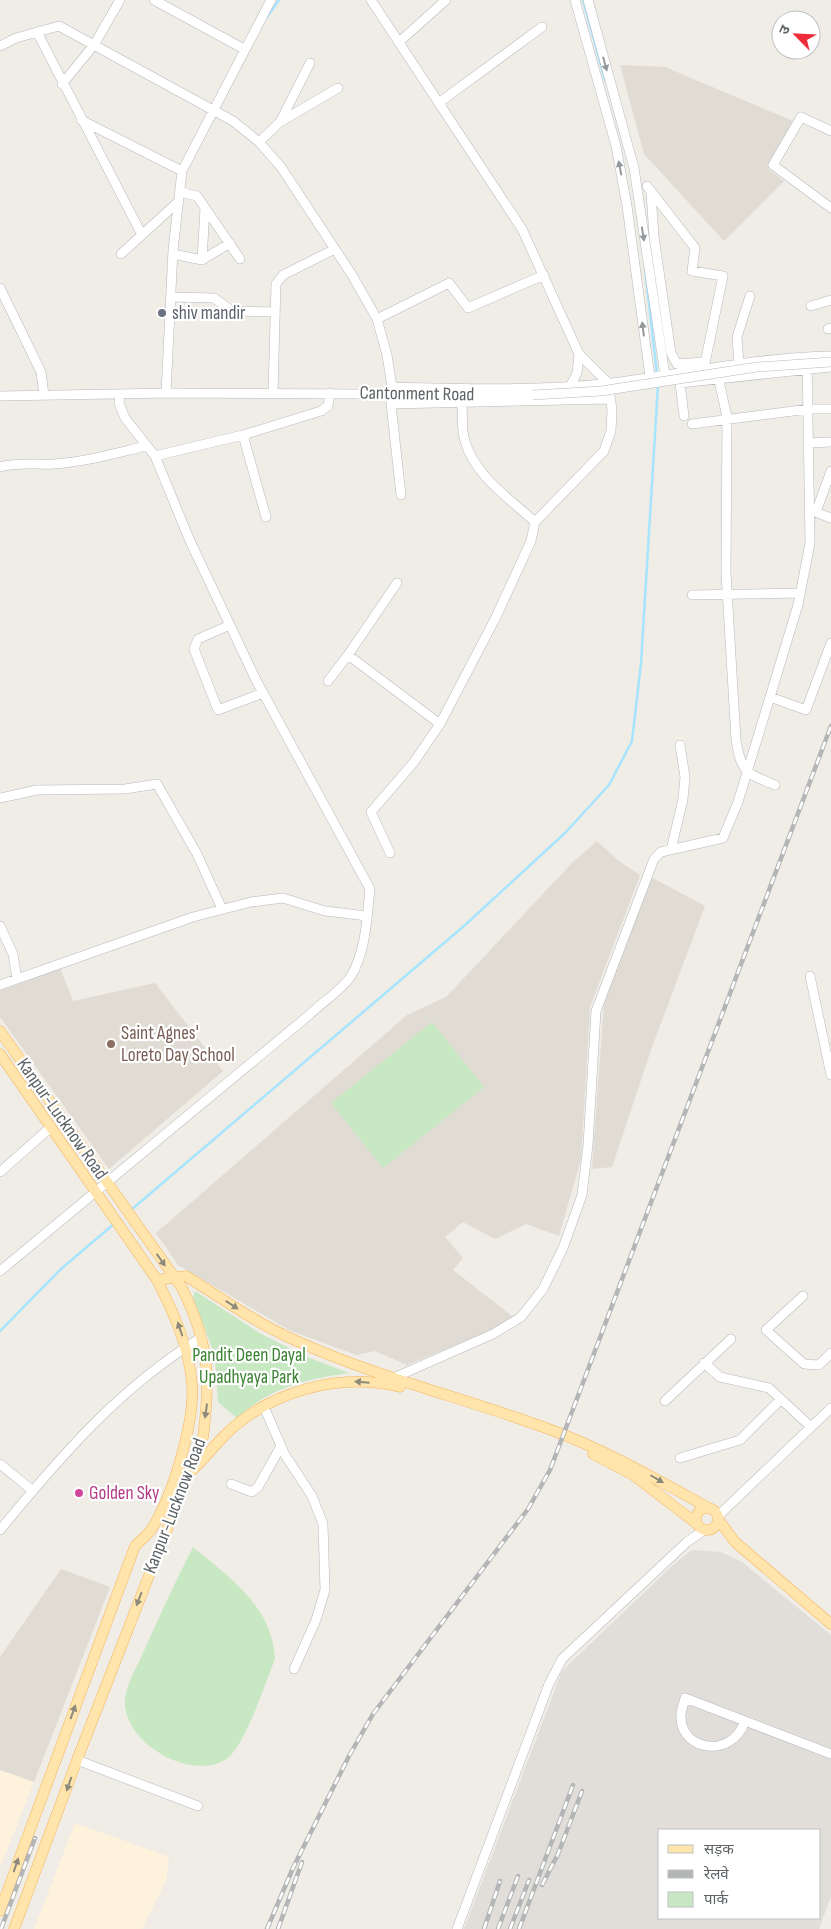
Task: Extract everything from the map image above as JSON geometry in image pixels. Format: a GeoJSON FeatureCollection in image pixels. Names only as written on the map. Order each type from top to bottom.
{"type":"FeatureCollection","features":[{"type":"Feature","properties":{"kind":"main road","name":"Kanpur-Lucknow Road"},"geometry":{"type":"LineString","coordinates":[[0,1032],[182,1288],[202,1337],[208,1372],[208,1402],[203,1437],[77,1760],[14,1929]]}},
{"type":"Feature","properties":{"kind":"main road","name":"Kanpur-Lucknow Road"},"geometry":{"type":"LineString","coordinates":[[0,1054],[94,1192],[157,1280],[174,1313],[186,1347],[192,1386],[180,1463],[153,1528],[135,1546],[0,1911]]}},
{"type":"Feature","properties":{"kind":"main road"},"geometry":{"type":"LineString","coordinates":[[157,1280],[186,1276],[253,1319],[290,1338],[391,1379],[546,1428],[602,1451],[714,1513],[735,1542],[831,1624]]}},
{"type":"Feature","properties":{"kind":"main road"},"geometry":{"type":"LineString","coordinates":[[190,1472],[204,1460],[225,1435],[264,1407],[293,1393],[319,1385],[350,1381],[386,1384],[417,1392],[538,1431],[602,1458],[633,1475],[701,1527],[735,1542]]}},
{"type":"Feature","properties":{"kind":"main road"},"geometry":{"type":"LineString","coordinates":[[701,1527],[699,1512],[714,1513]]}},
{"type":"Feature","properties":{"kind":"main road"},"geometry":{"type":"LineString","coordinates":[[701,1527],[715,1527],[714,1513]]}},
{"type":"Feature","properties":{"kind":"main road"},"geometry":{"type":"LineString","coordinates":[[146,1535],[161,1542]]}},
{"type":"Feature","properties":{"kind":"street"},"geometry":{"type":"LineString","coordinates":[[62,84],[94,45],[120,0]]}},
{"type":"Feature","properties":{"kind":"street"},"geometry":{"type":"LineString","coordinates":[[154,0],[244,49]]}},
{"type":"Feature","properties":{"kind":"street"},"geometry":{"type":"LineString","coordinates":[[166,393],[173,254],[182,171],[271,0]]}},
{"type":"Feature","properties":{"kind":"street"},"geometry":{"type":"LineString","coordinates":[[370,0],[440,102],[522,229],[579,354],[608,383],[612,410],[611,432],[604,451],[535,522],[532,540],[496,617],[440,724],[414,762],[371,812],[390,853]]}},
{"type":"Feature","properties":{"kind":"street"},"geometry":{"type":"LineString","coordinates":[[399,42],[446,0]]}},
{"type":"Feature","properties":{"kind":"street"},"geometry":{"type":"LineString","coordinates":[[575,0],[616,146],[627,206],[650,377]]}},
{"type":"Feature","properties":{"kind":"street"},"geometry":{"type":"LineString","coordinates":[[588,0],[634,168],[665,374]]}},
{"type":"Feature","properties":{"kind":"street"},"geometry":{"type":"LineString","coordinates":[[593,0],[602,34]]}},
{"type":"Feature","properties":{"kind":"street"},"geometry":{"type":"LineString","coordinates":[[0,46],[59,26],[214,109],[259,142],[281,167],[377,319],[387,355],[392,391],[391,404],[401,495]]}},
{"type":"Feature","properties":{"kind":"street"},"geometry":{"type":"LineString","coordinates":[[440,102],[542,27]]}},
{"type":"Feature","properties":{"kind":"street"},"geometry":{"type":"LineString","coordinates":[[37,32],[62,84],[142,235]]}},
{"type":"Feature","properties":{"kind":"street"},"geometry":{"type":"LineString","coordinates":[[280,122],[310,63]]}},
{"type":"Feature","properties":{"kind":"street"},"geometry":{"type":"LineString","coordinates":[[259,142],[280,122],[338,88]]}},
{"type":"Feature","properties":{"kind":"street"},"geometry":{"type":"LineString","coordinates":[[831,131],[801,117],[773,165],[831,208]]}},
{"type":"Feature","properties":{"kind":"street"},"geometry":{"type":"LineString","coordinates":[[81,120],[182,171]]}},
{"type":"Feature","properties":{"kind":"street"},"geometry":{"type":"LineString","coordinates":[[705,365],[723,276],[692,271],[695,248],[649,190],[654,237],[672,353],[677,364],[716,366],[807,356],[831,356]]}},
{"type":"Feature","properties":{"kind":"street"},"geometry":{"type":"LineString","coordinates":[[121,254],[180,197],[197,196],[240,258]]}},
{"type":"Feature","properties":{"kind":"street"},"geometry":{"type":"LineString","coordinates":[[202,260],[205,208]]}},
{"type":"Feature","properties":{"kind":"street"},"geometry":{"type":"LineString","coordinates":[[173,254],[202,260],[230,243]]}},
{"type":"Feature","properties":{"kind":"street"},"geometry":{"type":"LineString","coordinates":[[273,393],[276,284],[282,275],[334,249]]}},
{"type":"Feature","properties":{"kind":"street"},"geometry":{"type":"LineString","coordinates":[[377,319],[449,282],[468,308],[544,275]]}},
{"type":"Feature","properties":{"kind":"street"},"geometry":{"type":"LineString","coordinates":[[0,288],[41,372],[44,395]]}},
{"type":"Feature","properties":{"kind":"street"},"geometry":{"type":"LineString","coordinates":[[739,364],[737,337],[750,296]]}},
{"type":"Feature","properties":{"kind":"street"},"geometry":{"type":"LineString","coordinates":[[171,297],[214,298],[232,311],[275,312]]}},
{"type":"Feature","properties":{"kind":"street"},"geometry":{"type":"LineString","coordinates":[[811,306],[831,300]]}},
{"type":"Feature","properties":{"kind":"street"},"geometry":{"type":"LineString","coordinates":[[563,400],[578,370],[579,354]]}},
{"type":"Feature","properties":{"kind":"street"},"geometry":{"type":"LineString","coordinates":[[391,1379],[493,1334],[521,1317],[543,1289],[563,1248],[582,1194],[588,1145],[596,1011],[654,859],[661,852],[724,838],[747,773],[800,592],[810,543],[813,511],[807,356]]}},
{"type":"Feature","properties":{"kind":"street","name":"Cantonment Road"},"geometry":{"type":"LineString","coordinates":[[0,396],[392,391],[533,395],[601,391],[757,367],[831,362]]}},
{"type":"Feature","properties":{"kind":"street"},"geometry":{"type":"LineString","coordinates":[[392,391],[571,386],[608,383],[650,377],[705,365]]}},
{"type":"Feature","properties":{"kind":"street"},"geometry":{"type":"LineString","coordinates":[[716,366],[726,420],[727,594],[736,740],[739,761],[747,773],[775,785]]}},
{"type":"Feature","properties":{"kind":"street"},"geometry":{"type":"LineString","coordinates":[[684,416],[680,383],[831,366]]}},
{"type":"Feature","properties":{"kind":"street"},"geometry":{"type":"LineString","coordinates":[[155,456],[243,435],[321,411],[328,406],[330,393]]}},
{"type":"Feature","properties":{"kind":"street"},"geometry":{"type":"LineString","coordinates":[[0,1271],[72,1214],[94,1192],[308,1015],[350,976],[358,957],[367,916],[370,889],[263,693],[190,541],[155,456],[125,418],[119,403],[120,394]]}},
{"type":"Feature","properties":{"kind":"street"},"geometry":{"type":"LineString","coordinates":[[391,404],[610,399]]}},
{"type":"Feature","properties":{"kind":"street"},"geometry":{"type":"LineString","coordinates":[[462,403],[464,439],[470,455],[490,480],[535,522]]}},
{"type":"Feature","properties":{"kind":"street"},"geometry":{"type":"LineString","coordinates":[[692,424],[809,409],[831,409]]}},
{"type":"Feature","properties":{"kind":"street"},"geometry":{"type":"LineString","coordinates":[[243,435],[266,518]]}},
{"type":"Feature","properties":{"kind":"street"},"geometry":{"type":"LineString","coordinates":[[809,442],[831,442]]}},
{"type":"Feature","properties":{"kind":"street"},"geometry":{"type":"LineString","coordinates":[[0,467],[12,464],[55,464],[146,446]]}},
{"type":"Feature","properties":{"kind":"street"},"geometry":{"type":"LineString","coordinates":[[813,511],[831,471]]}},
{"type":"Feature","properties":{"kind":"street"},"geometry":{"type":"LineString","coordinates":[[813,511],[831,518]]}},
{"type":"Feature","properties":{"kind":"street"},"geometry":{"type":"LineString","coordinates":[[328,681],[348,656],[397,583]]}},
{"type":"Feature","properties":{"kind":"street"},"geometry":{"type":"LineString","coordinates":[[692,595],[800,592]]}},
{"type":"Feature","properties":{"kind":"street"},"geometry":{"type":"LineString","coordinates":[[230,625],[198,639],[194,649],[218,710],[263,693]]}},
{"type":"Feature","properties":{"kind":"street"},"geometry":{"type":"LineString","coordinates":[[770,696],[806,710],[831,643]]}},
{"type":"Feature","properties":{"kind":"street"},"geometry":{"type":"LineString","coordinates":[[348,656],[440,724]]}},
{"type":"Feature","properties":{"kind":"street"},"geometry":{"type":"LineString","coordinates":[[671,850],[685,777],[680,746]]}},
{"type":"Feature","properties":{"kind":"street"},"geometry":{"type":"LineString","coordinates":[[0,798],[37,790],[125,790],[157,784],[197,854],[222,909]]}},
{"type":"Feature","properties":{"kind":"street"},"geometry":{"type":"LineString","coordinates":[[0,985],[193,917],[251,902],[283,898],[325,911],[367,916]]}},
{"type":"Feature","properties":{"kind":"street"},"geometry":{"type":"LineString","coordinates":[[0,926],[14,954],[17,979]]}},
{"type":"Feature","properties":{"kind":"street"},"geometry":{"type":"LineString","coordinates":[[810,976],[831,1075]]}},
{"type":"Feature","properties":{"kind":"street"},"geometry":{"type":"LineString","coordinates":[[0,1172],[50,1128]]}},
{"type":"Feature","properties":{"kind":"street"},"geometry":{"type":"LineString","coordinates":[[803,1296],[766,1330],[804,1364],[819,1365],[831,1353]]}},
{"type":"Feature","properties":{"kind":"street"},"geometry":{"type":"LineString","coordinates":[[0,1530],[89,1427],[135,1383],[202,1337]]}},
{"type":"Feature","properties":{"kind":"street"},"geometry":{"type":"LineString","coordinates":[[665,1401],[731,1339]]}},
{"type":"Feature","properties":{"kind":"street"},"geometry":{"type":"LineString","coordinates":[[704,1363],[720,1377],[769,1388],[811,1427]]}},
{"type":"Feature","properties":{"kind":"street"},"geometry":{"type":"LineString","coordinates":[[680,1458],[740,1440],[781,1399]]}},
{"type":"Feature","properties":{"kind":"street"},"geometry":{"type":"LineString","coordinates":[[264,1407],[281,1446],[312,1496],[323,1524],[326,1552],[325,1590],[316,1620],[294,1669]]}},
{"type":"Feature","properties":{"kind":"street"},"geometry":{"type":"LineString","coordinates":[[714,1513],[732,1500],[831,1408]]}},
{"type":"Feature","properties":{"kind":"street"},"geometry":{"type":"LineString","coordinates":[[231,1484],[252,1492],[258,1487],[281,1446]]}},
{"type":"Feature","properties":{"kind":"street"},"geometry":{"type":"LineString","coordinates":[[0,1464],[33,1491]]}},
{"type":"Feature","properties":{"kind":"street"},"geometry":{"type":"LineString","coordinates":[[458,1929],[549,1684],[562,1659],[701,1527]]}},
{"type":"Feature","properties":{"kind":"street"},"geometry":{"type":"LineString","coordinates":[[744,1721],[738,1735],[723,1745],[713,1748],[696,1742],[685,1732],[681,1718],[685,1698],[831,1754]]}},
{"type":"Feature","properties":{"kind":"street"},"geometry":{"type":"LineString","coordinates":[[77,1760],[198,1806]]}},
{"type":"Feature","properties":{"kind":"shaded area"},"geometry":{"type":"Polygon","coordinates":[[[620,65],[665,67],[793,121],[768,169],[784,181],[724,241],[644,154],[620,65]]]}},
{"type":"Feature","properties":{"kind":"shaded area"},"geometry":{"type":"Polygon","coordinates":[[[597,841],[620,862],[640,875],[590,1007],[581,1159],[559,1236],[526,1224],[495,1239],[463,1222],[445,1237],[463,1258],[453,1270],[512,1316],[491,1330],[407,1365],[375,1351],[356,1355],[289,1330],[178,1265],[156,1233],[407,1015],[446,997],[572,863],[597,841]]]}},
{"type":"Feature","properties":{"kind":"shaded area"},"geometry":{"type":"Polygon","coordinates":[[[651,877],[705,906],[651,1050],[612,1167],[592,1169],[604,1002],[651,877]]]}},
{"type":"Feature","properties":{"kind":"shaded area","name":"Saint Agnes' Loreto Day School"},"geometry":{"type":"Polygon","coordinates":[[[60,968],[73,1001],[155,983],[223,1071],[109,1169],[0,1017],[0,991],[60,968]]]}},
{"type":"Feature","properties":{"kind":"shaded area"},"geometry":{"type":"Polygon","coordinates":[[[692,1550],[721,1552],[742,1562],[831,1635],[831,1896],[819,1929],[464,1929],[562,1671],[674,1564],[692,1550]]]}},
{"type":"Feature","properties":{"kind":"shaded area"},"geometry":{"type":"Polygon","coordinates":[[[61,1569],[110,1587],[34,1782],[0,1770],[0,1657],[61,1569]]]}},
{"type":"Feature","properties":{"kind":"shaded area"},"geometry":{"type":"Polygon","coordinates":[[[0,1770],[34,1782],[0,1868],[0,1770]]]}},
{"type":"Feature","properties":{"kind":"shaded area"},"geometry":{"type":"Polygon","coordinates":[[[75,1823],[169,1857],[166,1881],[142,1929],[34,1929],[75,1823]]]}},
{"type":"Feature","properties":{"kind":"green space"},"geometry":{"type":"Polygon","coordinates":[[[432,1022],[484,1087],[383,1168],[331,1103],[432,1022]]]}},
{"type":"Feature","properties":{"kind":"green space","name":"Pandit Deen Dayal Upadhyaya Park"},"geometry":{"type":"Polygon","coordinates":[[[195,1291],[261,1334],[307,1357],[349,1373],[318,1378],[289,1386],[262,1399],[237,1418],[218,1402],[215,1356],[193,1297],[195,1291]]]}},
{"type":"Feature","properties":{"kind":"green space"},"geometry":{"type":"Polygon","coordinates":[[[193,1547],[234,1582],[257,1608],[272,1640],[275,1659],[254,1714],[240,1743],[225,1760],[210,1765],[194,1765],[160,1754],[134,1730],[127,1715],[125,1699],[132,1675],[193,1547]]]}},
{"type":"Feature","properties":{"kind":"waterway"},"geometry":{"type":"LineString","coordinates":[[267,17],[279,0]]}},
{"type":"Feature","properties":{"kind":"waterway"},"geometry":{"type":"LineString","coordinates":[[583,0],[605,80]]}},
{"type":"Feature","properties":{"kind":"waterway"},"geometry":{"type":"LineString","coordinates":[[645,268],[657,374]]}},
{"type":"Feature","properties":{"kind":"waterway"},"geometry":{"type":"LineString","coordinates":[[131,1210],[464,926],[565,833],[609,785],[632,741],[641,663],[658,385]]}},
{"type":"Feature","properties":{"kind":"waterway"},"geometry":{"type":"LineString","coordinates":[[0,1331],[61,1269],[115,1223]]}},
{"type":"Feature","properties":{"kind":"railway"},"geometry":{"type":"LineString","coordinates":[[267,1929],[293,1868],[349,1756],[373,1714],[528,1509],[550,1470],[831,726]]}},
{"type":"Feature","properties":{"kind":"railway"},"geometry":{"type":"LineString","coordinates":[[519,1929],[573,1785]]}},
{"type":"Feature","properties":{"kind":"railway"},"geometry":{"type":"LineString","coordinates":[[542,1885],[558,1854],[582,1791]]}},
{"type":"Feature","properties":{"kind":"railway"},"geometry":{"type":"LineString","coordinates":[[1,1929],[35,1838]]}},
{"type":"Feature","properties":{"kind":"railway"},"geometry":{"type":"LineString","coordinates":[[278,1929],[302,1862]]}},
{"type":"Feature","properties":{"kind":"railway"},"geometry":{"type":"LineString","coordinates":[[498,1929],[518,1876]]}},
{"type":"Feature","properties":{"kind":"railway"},"geometry":{"type":"LineString","coordinates":[[510,1929],[529,1880]]}},
{"type":"Feature","properties":{"kind":"railway"},"geometry":{"type":"LineString","coordinates":[[484,1929],[500,1881]]}},
{"type":"Feature","properties":{"kind":"place","name":"shiv mandir"},"geometry":{"type":"Point","coordinates":[162,313]}},
{"type":"Feature","properties":{"kind":"place","name":"Saint Agnes' Loreto Day School"},"geometry":{"type":"Point","coordinates":[111,1044]}},
{"type":"Feature","properties":{"kind":"place","name":"Golden Sky"},"geometry":{"type":"Point","coordinates":[79,1493]}}]}
